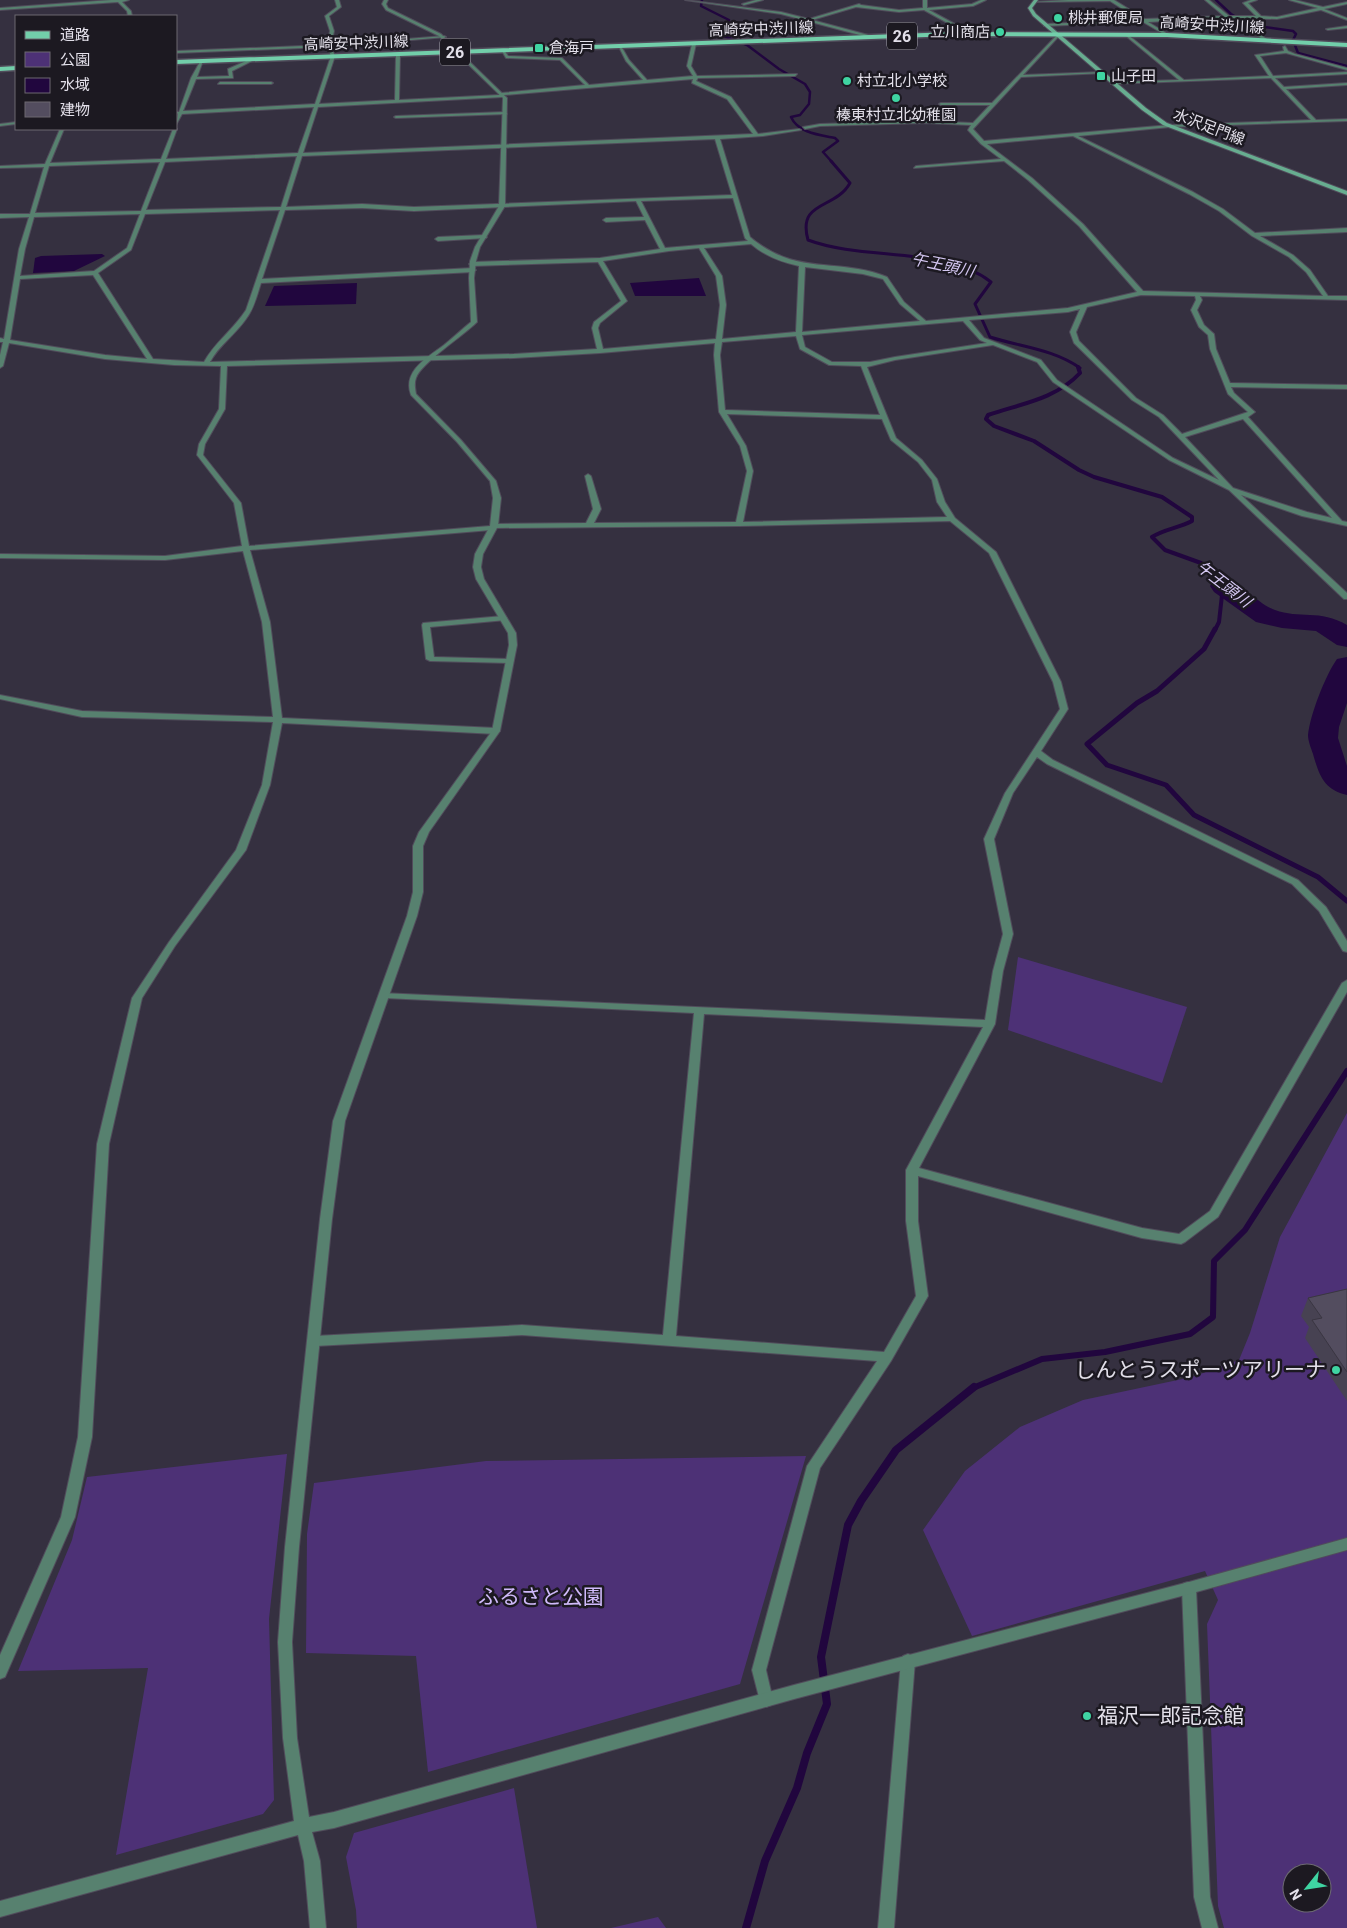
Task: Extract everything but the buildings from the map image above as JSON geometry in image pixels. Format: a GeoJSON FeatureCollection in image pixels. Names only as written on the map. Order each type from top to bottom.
{"type":"FeatureCollection","features":[{"type":"Feature","properties":{"kind":"main road","name":"水沢足門線"},"geometry":{"type":"LineString","coordinates":[[1035,1],[1030,8],[1034,15],[1144,109],[1170,126],[1347,193]]}},
{"type":"Feature","properties":{"kind":"main road","name":"高崎安中渋川線"},"geometry":{"type":"LineString","coordinates":[[178,62],[966,34],[1168,35],[1347,45]]}},
{"type":"Feature","properties":{"kind":"main road"},"geometry":{"type":"LineString","coordinates":[[0,69],[15,68]]}},
{"type":"Feature","properties":{"kind":"street"},"geometry":{"type":"LineString","coordinates":[[118,0],[129,11],[130,15]]}},
{"type":"Feature","properties":{"kind":"street"},"geometry":{"type":"LineString","coordinates":[[0,9],[128,0]]}},
{"type":"Feature","properties":{"kind":"street"},"geometry":{"type":"LineString","coordinates":[[206,363],[213,348],[243,321],[258,281],[333,56],[329,46],[332,31],[326,16],[339,7],[337,0]]}},
{"type":"Feature","properties":{"kind":"street"},"geometry":{"type":"LineString","coordinates":[[318,1928],[312,1861],[303,1826],[290,1738],[285,1642],[292,1547],[315,1341],[326,1219],[339,1122],[412,916],[418,892],[418,846],[424,832],[496,731],[513,645],[512,634],[480,579],[477,566],[479,554],[493,527],[497,498],[493,481],[459,441],[413,394],[411,384],[413,377],[428,358],[448,345],[474,322],[472,267],[475,251],[496,221],[502,206],[505,113],[502,95],[444,37],[387,9],[384,4],[386,0]]}},
{"type":"Feature","properties":{"kind":"street"},"geometry":{"type":"LineString","coordinates":[[687,0],[736,5],[810,19],[871,37]]}},
{"type":"Feature","properties":{"kind":"street"},"geometry":{"type":"LineString","coordinates":[[736,5],[761,0]]}},
{"type":"Feature","properties":{"kind":"street"},"geometry":{"type":"LineString","coordinates":[[810,19],[862,4],[855,0]]}},
{"type":"Feature","properties":{"kind":"street"},"geometry":{"type":"LineString","coordinates":[[925,0],[925,9]]}},
{"type":"Feature","properties":{"kind":"street"},"geometry":{"type":"LineString","coordinates":[[855,6],[887,11],[973,5],[984,0]]}},
{"type":"Feature","properties":{"kind":"street"},"geometry":{"type":"LineString","coordinates":[[1035,1],[1111,0],[1168,35]]}},
{"type":"Feature","properties":{"kind":"street"},"geometry":{"type":"LineString","coordinates":[[1207,0],[1228,17],[1266,40]]}},
{"type":"Feature","properties":{"kind":"street"},"geometry":{"type":"LineString","coordinates":[[1255,0],[1245,3],[1260,18]]}},
{"type":"Feature","properties":{"kind":"street"},"geometry":{"type":"LineString","coordinates":[[1291,0],[1324,9],[1347,19]]}},
{"type":"Feature","properties":{"kind":"street"},"geometry":{"type":"LineString","coordinates":[[1045,25],[1228,17],[1277,18],[1347,3]]}},
{"type":"Feature","properties":{"kind":"street"},"geometry":{"type":"LineString","coordinates":[[925,9],[963,30],[966,34]]}},
{"type":"Feature","properties":{"kind":"street"},"geometry":{"type":"LineString","coordinates":[[1328,29],[1347,27]]}},
{"type":"Feature","properties":{"kind":"street"},"geometry":{"type":"LineString","coordinates":[[1058,35],[970,129],[983,143],[1030,179],[1081,225],[1141,293]]}},
{"type":"Feature","properties":{"kind":"street"},"geometry":{"type":"LineString","coordinates":[[1127,35],[1183,81]]}},
{"type":"Feature","properties":{"kind":"street"},"geometry":{"type":"LineString","coordinates":[[178,52],[329,46],[444,37]]}},
{"type":"Feature","properties":{"kind":"street"},"geometry":{"type":"LineString","coordinates":[[1285,42],[1286,52]]}},
{"type":"Feature","properties":{"kind":"street"},"geometry":{"type":"LineString","coordinates":[[694,44],[689,66],[696,77],[694,82],[729,98],[756,135]]}},
{"type":"Feature","properties":{"kind":"street"},"geometry":{"type":"LineString","coordinates":[[621,46],[627,60],[646,81]]}},
{"type":"Feature","properties":{"kind":"street"},"geometry":{"type":"LineString","coordinates":[[504,51],[506,57],[561,59],[588,86]]}},
{"type":"Feature","properties":{"kind":"street"},"geometry":{"type":"LineString","coordinates":[[1315,121],[1274,78],[1256,55],[1286,52],[1347,71]]}},
{"type":"Feature","properties":{"kind":"street"},"geometry":{"type":"LineString","coordinates":[[397,101],[398,54]]}},
{"type":"Feature","properties":{"kind":"street"},"geometry":{"type":"LineString","coordinates":[[228,83],[231,77],[230,70],[254,59]]}},
{"type":"Feature","properties":{"kind":"street"},"geometry":{"type":"LineString","coordinates":[[200,61],[178,112],[502,95],[696,77],[795,75]]}},
{"type":"Feature","properties":{"kind":"street"},"geometry":{"type":"LineString","coordinates":[[1113,83],[1274,78],[1347,71]]}},
{"type":"Feature","properties":{"kind":"street"},"geometry":{"type":"LineString","coordinates":[[1019,76],[1102,73]]}},
{"type":"Feature","properties":{"kind":"street"},"geometry":{"type":"LineString","coordinates":[[193,78],[231,77]]}},
{"type":"Feature","properties":{"kind":"street"},"geometry":{"type":"LineString","coordinates":[[214,84],[271,83]]}},
{"type":"Feature","properties":{"kind":"street"},"geometry":{"type":"LineString","coordinates":[[1283,88],[1347,84]]}},
{"type":"Feature","properties":{"kind":"street"},"geometry":{"type":"LineString","coordinates":[[941,104],[993,104]]}},
{"type":"Feature","properties":{"kind":"street"},"geometry":{"type":"LineString","coordinates":[[396,117],[505,113]]}},
{"type":"Feature","properties":{"kind":"street"},"geometry":{"type":"LineString","coordinates":[[983,143],[1170,126],[1347,120]]}},
{"type":"Feature","properties":{"kind":"street"},"geometry":{"type":"LineString","coordinates":[[0,125],[15,122]]}},
{"type":"Feature","properties":{"kind":"street"},"geometry":{"type":"LineString","coordinates":[[805,128],[820,125],[924,122],[975,124]]}},
{"type":"Feature","properties":{"kind":"street"},"geometry":{"type":"LineString","coordinates":[[0,366],[22,249],[47,165],[62,130]]}},
{"type":"Feature","properties":{"kind":"street"},"geometry":{"type":"LineString","coordinates":[[18,278],[95,273],[129,250],[175,130]]}},
{"type":"Feature","properties":{"kind":"street"},"geometry":{"type":"LineString","coordinates":[[0,167],[504,147],[756,135],[799,130]]}},
{"type":"Feature","properties":{"kind":"street"},"geometry":{"type":"LineString","coordinates":[[1074,136],[1191,193],[1221,210],[1254,235],[1297,261],[1308,271],[1327,298]]}},
{"type":"Feature","properties":{"kind":"street"},"geometry":{"type":"LineString","coordinates":[[718,137],[734,196],[748,238],[752,242],[777,258],[802,265],[885,278],[902,303],[924,322]]}},
{"type":"Feature","properties":{"kind":"street"},"geometry":{"type":"LineString","coordinates":[[916,166],[1004,160]]}},
{"type":"Feature","properties":{"kind":"street"},"geometry":{"type":"LineString","coordinates":[[0,216],[502,206],[734,196]]}},
{"type":"Feature","properties":{"kind":"street"},"geometry":{"type":"LineString","coordinates":[[638,200],[662,250]]}},
{"type":"Feature","properties":{"kind":"street"},"geometry":{"type":"LineString","coordinates":[[606,220],[647,218]]}},
{"type":"Feature","properties":{"kind":"street"},"geometry":{"type":"LineString","coordinates":[[1254,235],[1347,230]]}},
{"type":"Feature","properties":{"kind":"street"},"geometry":{"type":"LineString","coordinates":[[1335,231],[1347,237]]}},
{"type":"Feature","properties":{"kind":"street"},"geometry":{"type":"LineString","coordinates":[[438,239],[484,237]]}},
{"type":"Feature","properties":{"kind":"street"},"geometry":{"type":"LineString","coordinates":[[258,281],[600,260],[662,250],[752,242]]}},
{"type":"Feature","properties":{"kind":"street"},"geometry":{"type":"LineString","coordinates":[[701,247],[718,276],[723,305],[717,355],[722,412],[743,446],[750,470],[740,524]]}},
{"type":"Feature","properties":{"kind":"street"},"geometry":{"type":"LineString","coordinates":[[600,260],[624,301],[597,322],[595,328],[600,351]]}},
{"type":"Feature","properties":{"kind":"street"},"geometry":{"type":"LineString","coordinates":[[802,265],[799,334],[802,348],[831,364],[870,364],[959,352],[991,344]]}},
{"type":"Feature","properties":{"kind":"street"},"geometry":{"type":"LineString","coordinates":[[95,273],[151,361]]}},
{"type":"Feature","properties":{"kind":"street"},"geometry":{"type":"LineString","coordinates":[[4,340],[106,357],[224,364],[533,356],[997,316],[1084,306],[1141,293],[1347,298]]}},
{"type":"Feature","properties":{"kind":"street"},"geometry":{"type":"LineString","coordinates":[[1181,436],[1252,412],[1231,394],[1213,349],[1211,334],[1201,326],[1194,310],[1199,300],[1197,295]]}},
{"type":"Feature","properties":{"kind":"street"},"geometry":{"type":"LineString","coordinates":[[1084,306],[1073,332],[1076,342],[1134,399],[1161,416],[1231,489],[1347,597]]}},
{"type":"Feature","properties":{"kind":"street"},"geometry":{"type":"LineString","coordinates":[[967,318],[982,340],[1039,361],[1059,384],[1172,459],[1231,489],[1305,514],[1344,524]]}},
{"type":"Feature","properties":{"kind":"street"},"geometry":{"type":"LineString","coordinates":[[0,1672],[68,1517],[85,1437],[103,1144],[137,998],[172,944],[241,850],[266,785],[278,720],[266,622],[242,532],[237,503],[200,455],[202,444],[222,409],[224,364]]}},
{"type":"Feature","properties":{"kind":"street"},"geometry":{"type":"LineString","coordinates":[[766,1700],[759,1670],[814,1466],[887,1356],[922,1296],[912,1221],[912,1170],[990,1024],[998,971],[1008,934],[989,839],[1009,793],[1064,709],[1057,682],[992,552],[952,519],[941,502],[935,480],[920,461],[893,439],[864,366],[870,364]]}},
{"type":"Feature","properties":{"kind":"street"},"geometry":{"type":"LineString","coordinates":[[1228,385],[1347,387]]}},
{"type":"Feature","properties":{"kind":"street"},"geometry":{"type":"LineString","coordinates":[[722,412],[884,417]]}},
{"type":"Feature","properties":{"kind":"street"},"geometry":{"type":"LineString","coordinates":[[1244,416],[1344,524]]}},
{"type":"Feature","properties":{"kind":"street"},"geometry":{"type":"LineString","coordinates":[[588,476],[597,509],[589,525]]}},
{"type":"Feature","properties":{"kind":"street"},"geometry":{"type":"LineString","coordinates":[[0,556],[165,558],[247,548],[493,527],[952,519]]}},
{"type":"Feature","properties":{"kind":"street"},"geometry":{"type":"LineString","coordinates":[[503,618],[426,625],[430,659],[510,661]]}},
{"type":"Feature","properties":{"kind":"street"},"geometry":{"type":"LineString","coordinates":[[0,697],[82,714],[278,720],[496,731]]}},
{"type":"Feature","properties":{"kind":"street"},"geometry":{"type":"LineString","coordinates":[[1036,752],[1050,762],[1295,882],[1323,909],[1347,949]]}},
{"type":"Feature","properties":{"kind":"street"},"geometry":{"type":"LineString","coordinates":[[912,1170],[1142,1234],[1181,1240],[1214,1214],[1347,986]]}},
{"type":"Feature","properties":{"kind":"street"},"geometry":{"type":"LineString","coordinates":[[385,995],[990,1024]]}},
{"type":"Feature","properties":{"kind":"street"},"geometry":{"type":"LineString","coordinates":[[669,1340],[699,1010]]}},
{"type":"Feature","properties":{"kind":"street"},"geometry":{"type":"LineString","coordinates":[[315,1341],[522,1330],[887,1356]]}},
{"type":"Feature","properties":{"kind":"street"},"geometry":{"type":"LineString","coordinates":[[0,1909],[303,1826],[334,1820],[833,1681],[1189,1588],[1347,1544]]}},
{"type":"Feature","properties":{"kind":"street"},"geometry":{"type":"LineString","coordinates":[[1189,1588],[1202,1897],[1210,1928]]}},
{"type":"Feature","properties":{"kind":"street"},"geometry":{"type":"LineString","coordinates":[[886,1928],[908,1661]]}},
{"type":"Feature","properties":{"kind":"green space"},"geometry":{"type":"Polygon","coordinates":[[[1018,957],[1187,1007],[1162,1083],[1008,1030],[1018,957]]]}},
{"type":"Feature","properties":{"kind":"green space"},"geometry":{"type":"Polygon","coordinates":[[[1347,1113],[1347,1928],[1224,1928],[1218,1906],[1207,1624],[1218,1600],[1205,1571],[972,1636],[923,1530],[965,1471],[1020,1427],[1083,1400],[1192,1377],[1239,1360],[1250,1333],[1280,1237],[1347,1113]]]}},
{"type":"Feature","properties":{"kind":"green space"},"geometry":{"type":"Polygon","coordinates":[[[287,1454],[269,1619],[274,1800],[263,1814],[116,1855],[148,1668],[18,1671],[72,1540],[87,1477],[287,1454]]]}},
{"type":"Feature","properties":{"kind":"green space","name":"ふるさと公園"},"geometry":{"type":"Polygon","coordinates":[[[806,1456],[740,1684],[428,1772],[416,1656],[306,1653],[307,1534],[314,1483],[486,1461],[806,1456]]]}},
{"type":"Feature","properties":{"kind":"green space"},"geometry":{"type":"Polygon","coordinates":[[[514,1788],[537,1928],[357,1928],[356,1910],[346,1857],[354,1833],[514,1788]]]}},
{"type":"Feature","properties":{"kind":"green space"},"geometry":{"type":"Polygon","coordinates":[[[658,1917],[666,1928],[611,1928],[658,1917]]]}},
{"type":"Feature","properties":{"kind":"water"},"geometry":{"type":"Polygon","coordinates":[[[102,254],[105,256],[74,271],[33,273],[35,258],[41,256],[102,254]]]}},
{"type":"Feature","properties":{"kind":"water"},"geometry":{"type":"Polygon","coordinates":[[[699,278],[706,296],[635,296],[630,283],[699,278]]]}},
{"type":"Feature","properties":{"kind":"water"},"geometry":{"type":"Polygon","coordinates":[[[357,283],[356,304],[265,306],[274,286],[357,283]]]}},
{"type":"Feature","properties":{"kind":"waterway","name":"午王頭川"},"geometry":{"type":"LineString","coordinates":[[702,0],[701,6],[729,20],[719,34],[747,45],[779,69],[805,84],[810,92],[809,104],[800,115],[791,117],[804,130],[835,138],[838,141],[823,152],[832,162]]}},
{"type":"Feature","properties":{"kind":"waterway"},"geometry":{"type":"LineString","coordinates":[[1216,0],[1231,14],[1250,25],[1293,31],[1296,34],[1293,40],[1298,53],[1347,66]]}},
{"type":"Feature","properties":{"kind":"waterway","name":"午王頭川"},"geometry":{"type":"LineString","coordinates":[[831,161],[850,183],[836,198],[812,212],[806,227],[808,240],[854,250],[928,258],[951,263],[972,271],[991,282],[975,304],[990,337],[1048,352],[1080,368]]}},
{"type":"Feature","properties":{"kind":"waterway","name":"午王頭川"},"geometry":{"type":"LineString","coordinates":[[1078,367],[1080,373],[1060,389],[1037,400],[988,415],[986,419],[994,426],[1034,441],[1079,470],[1094,477],[1162,497],[1192,517],[1192,521],[1152,537],[1165,550],[1201,563],[1223,586],[1219,622],[1215,630]]}},
{"type":"Feature","properties":{"kind":"waterway","name":"午王頭川"},"geometry":{"type":"LineString","coordinates":[[1223,586],[1266,616],[1282,620],[1321,623],[1330,626],[1347,639]]}},
{"type":"Feature","properties":{"kind":"waterway"},"geometry":{"type":"LineString","coordinates":[[1215,629],[1204,649],[1157,691],[1137,703],[1087,744],[1107,765],[1166,785],[1194,815],[1318,877],[1347,901]]}},
{"type":"Feature","properties":{"kind":"waterway","name":"午王頭川"},"geometry":{"type":"LineString","coordinates":[[1347,665],[1324,727],[1323,738],[1335,777],[1347,786]]}},
{"type":"Feature","properties":{"kind":"waterway"},"geometry":{"type":"LineString","coordinates":[[973,1388],[1042,1359],[1105,1352],[1190,1334],[1213,1317],[1214,1261],[1245,1230],[1347,1071]]}},
{"type":"Feature","properties":{"kind":"waterway"},"geometry":{"type":"LineString","coordinates":[[746,1928],[765,1861],[797,1788],[807,1753],[827,1704],[821,1657],[848,1525],[861,1501],[896,1450],[974,1387]]}},
{"type":"Feature","properties":{"kind":"place","name":"桃井郵便局"},"geometry":{"type":"Point","coordinates":[1058,18]}},
{"type":"Feature","properties":{"kind":"place","name":"立川商店"},"geometry":{"type":"Point","coordinates":[1000,32]}},
{"type":"Feature","properties":{"kind":"place","name":"倉海戸"},"geometry":{"type":"Point","coordinates":[539,48]}},
{"type":"Feature","properties":{"kind":"place","name":"山子田"},"geometry":{"type":"Point","coordinates":[1101,76]}},
{"type":"Feature","properties":{"kind":"place","name":"村立北小学校"},"geometry":{"type":"Point","coordinates":[847,81]}},
{"type":"Feature","properties":{"kind":"place","name":"榛東村立北幼稚園"},"geometry":{"type":"Point","coordinates":[896,98]}},
{"type":"Feature","properties":{"kind":"place","name":"しんとうスポーツアリーナ"},"geometry":{"type":"Point","coordinates":[1336,1370]}},
{"type":"Feature","properties":{"kind":"place","name":"福沢一郎記念館"},"geometry":{"type":"Point","coordinates":[1087,1716]}}]}
